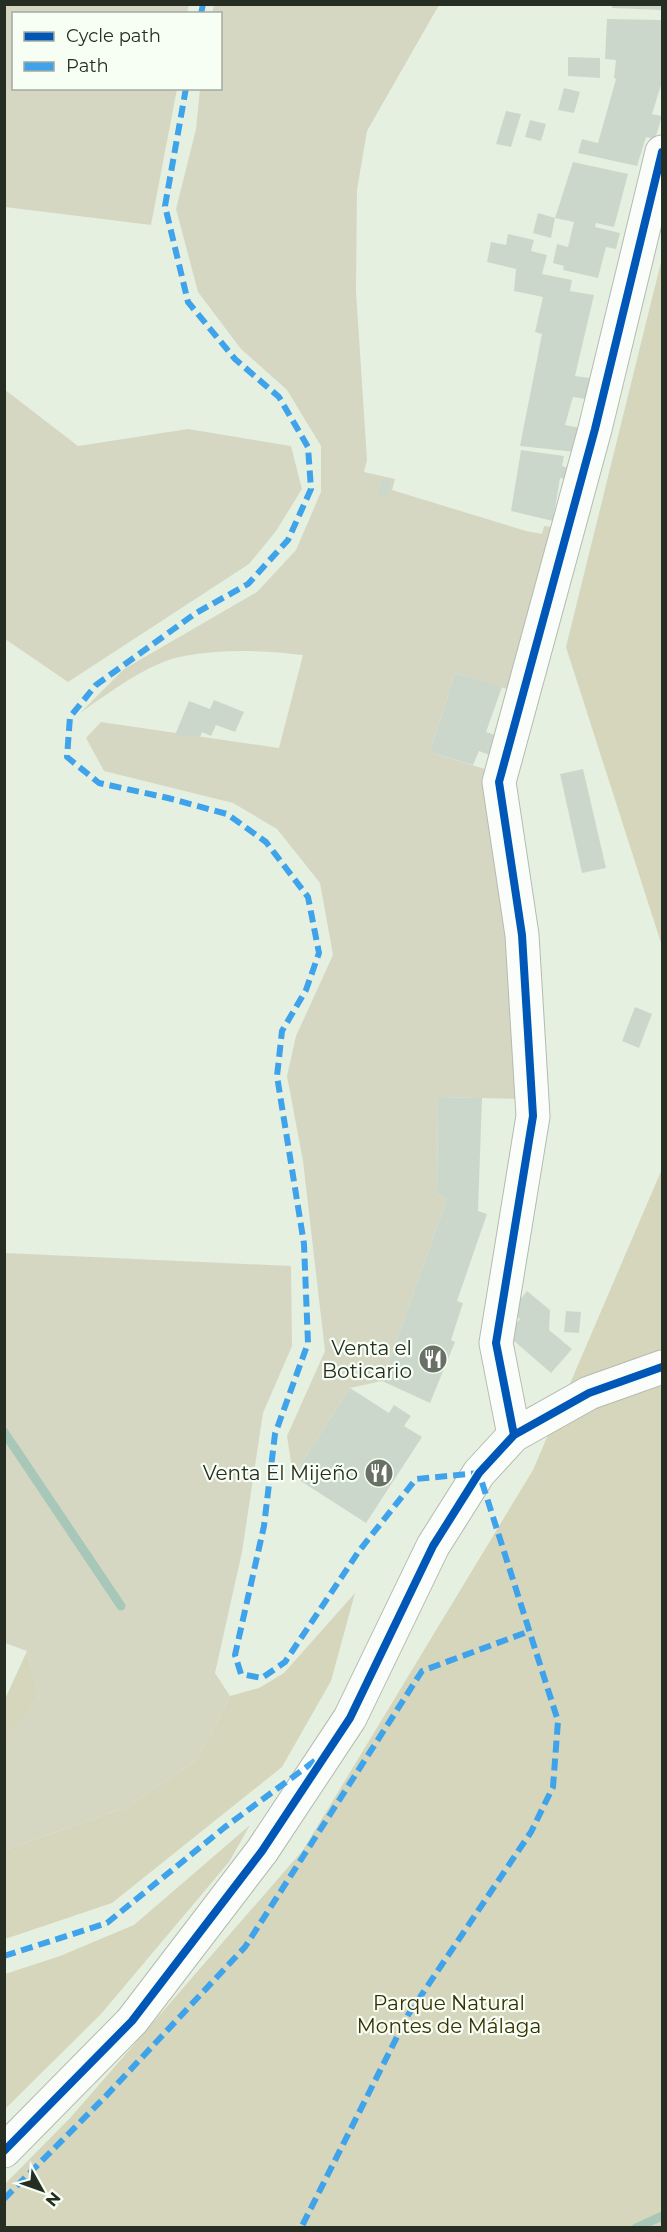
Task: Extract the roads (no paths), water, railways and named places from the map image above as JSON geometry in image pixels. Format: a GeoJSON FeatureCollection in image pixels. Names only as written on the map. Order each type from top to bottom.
{"type":"FeatureCollection","features":[{"type":"Feature","properties":{"kind":"street"},"geometry":{"type":"LineString","coordinates":[[514,1435],[496,1343],[533,1116],[522,935],[499,782],[595,429],[663,152]]}},
{"type":"Feature","properties":{"kind":"street"},"geometry":{"type":"LineString","coordinates":[[4,2151],[132,2021],[262,1851],[350,1718],[433,1546],[479,1473],[514,1435],[589,1393],[663,1367]]}},
{"type":"Feature","properties":{"kind":"waterway"},"geometry":{"type":"LineString","coordinates":[[4,1432],[121,1606]]}},
{"type":"Feature","properties":{"kind":"waterway"},"geometry":{"type":"LineString","coordinates":[[636,2228],[662,2216]]}},
{"type":"Feature","properties":{"kind":"place","name":"Venta el Boticario"},"geometry":{"type":"Point","coordinates":[433,1359]}},
{"type":"Feature","properties":{"kind":"place","name":"Venta El Mijeño"},"geometry":{"type":"Point","coordinates":[379,1473]}},
{"type":"Feature","properties":{"kind":"park label","name":"Parque Natural Montes de Málaga"},"geometry":{"type":"Point","coordinates":[449,2014]}}]}
